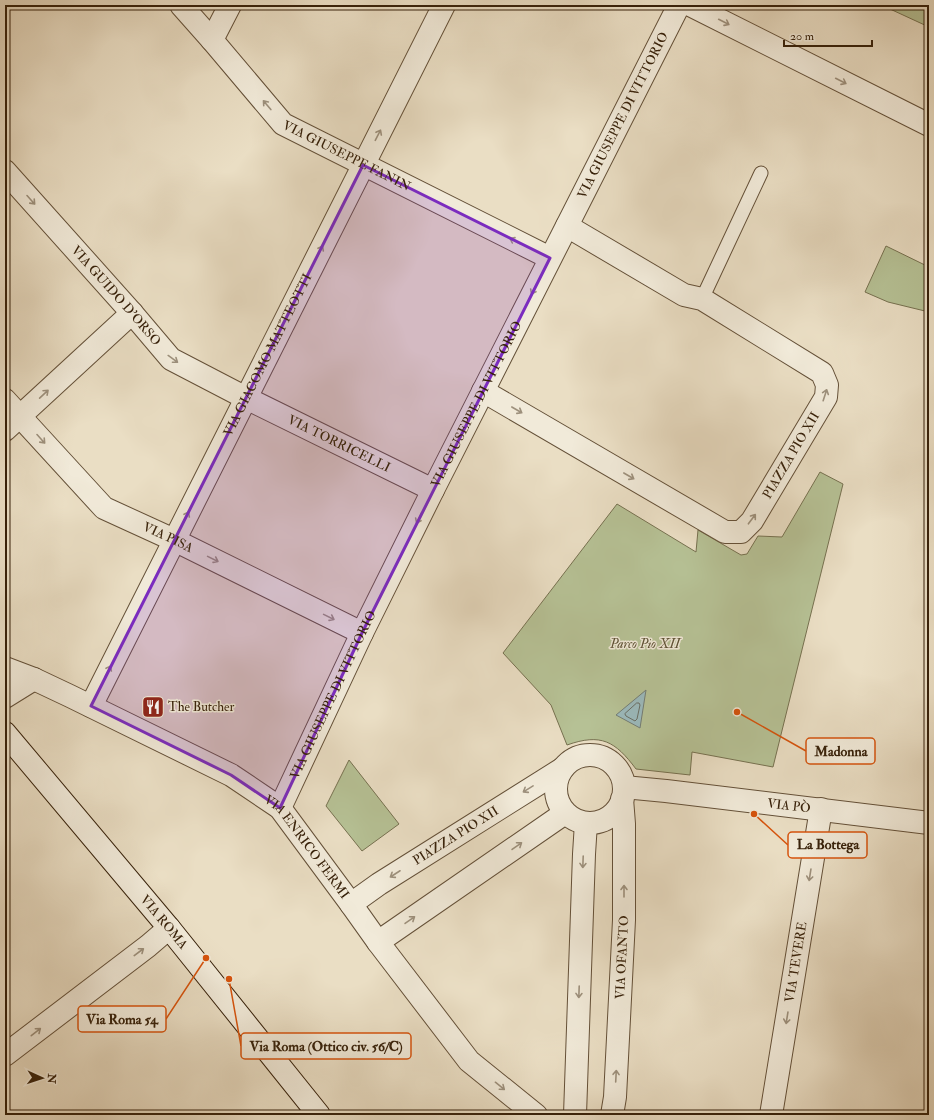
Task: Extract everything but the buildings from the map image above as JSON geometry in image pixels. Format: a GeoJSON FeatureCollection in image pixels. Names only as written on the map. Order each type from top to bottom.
{"type":"FeatureCollection","features":[{"type":"Feature","properties":{"kind":"street","name":"VIA GIUSEPPE FANIN"},"geometry":{"type":"LineString","coordinates":[[181,5],[283,124],[550,258]]}},
{"type":"Feature","properties":{"kind":"street"},"geometry":{"type":"LineString","coordinates":[[212,40],[230,5]]}},
{"type":"Feature","properties":{"kind":"street","name":"VIA GIACOMO MATTEOTTI"},"geometry":{"type":"LineString","coordinates":[[91,706],[444,5]]}},
{"type":"Feature","properties":{"kind":"street","name":"VIA GIUSEPPE DI VITTORIO"},"geometry":{"type":"LineString","coordinates":[[280,808],[362,634],[433,490],[679,5]]}},
{"type":"Feature","properties":{"kind":"street"},"geometry":{"type":"LineString","coordinates":[[690,5],[929,125]]}},
{"type":"Feature","properties":{"kind":"street","name":"VIA GUIDO D'ORSO"},"geometry":{"type":"LineString","coordinates":[[5,171],[132,313],[171,359],[246,398]]}},
{"type":"Feature","properties":{"kind":"street","name":"PIAZZA PIO XII"},"geometry":{"type":"LineString","coordinates":[[484,390],[725,532],[741,532],[752,521],[826,397],[828,386],[822,373],[702,299],[684,295],[567,226]]}},
{"type":"Feature","properties":{"kind":"street"},"geometry":{"type":"LineString","coordinates":[[12,423],[132,313]]}},
{"type":"Feature","properties":{"kind":"street","name":"VIA TORRICELLI"},"geometry":{"type":"LineString","coordinates":[[246,398],[433,490]]}},
{"type":"Feature","properties":{"kind":"street","name":"VIA PISA"},"geometry":{"type":"LineString","coordinates":[[5,400],[12,423],[104,508],[174,540],[362,634]]}},
{"type":"Feature","properties":{"kind":"street","name":"VIA ENRICO FERMI"},"geometry":{"type":"LineString","coordinates":[[5,668],[34,679],[231,775],[280,808],[378,942],[470,1061],[536,1115]]}},
{"type":"Feature","properties":{"kind":"street"},"geometry":{"type":"LineString","coordinates":[[5,697],[34,679]]}},
{"type":"Feature","properties":{"kind":"street","name":"VIA ROMA"},"geometry":{"type":"LineString","coordinates":[[5,733],[169,928],[319,1115]]}},
{"type":"Feature","properties":{"kind":"street"},"geometry":{"type":"LineString","coordinates":[[589,754],[599,755],[609,760],[617,767],[622,777],[623,793],[617,810],[609,818],[598,822],[586,823],[574,820],[565,813],[559,805],[555,786],[557,777],[569,761],[578,756],[589,754]]}},
{"type":"Feature","properties":{"kind":"street","name":"PIAZZA PIO XII"},"geometry":{"type":"LineString","coordinates":[[351,904],[379,884],[562,769]]}},
{"type":"Feature","properties":{"kind":"street","name":"VIA PÒ"},"geometry":{"type":"LineString","coordinates":[[623,793],[821,809],[929,823]]}},
{"type":"Feature","properties":{"kind":"street","name":"VIA OFANTO"},"geometry":{"type":"LineString","coordinates":[[612,1115],[615,1097],[624,920],[623,793]]}},
{"type":"Feature","properties":{"kind":"street","name":"VIA TEVERE"},"geometry":{"type":"LineString","coordinates":[[771,1115],[821,809]]}},
{"type":"Feature","properties":{"kind":"street"},"geometry":{"type":"LineString","coordinates":[[378,942],[565,813]]}},
{"type":"Feature","properties":{"kind":"street"},"geometry":{"type":"LineString","coordinates":[[575,1115],[586,823]]}},
{"type":"Feature","properties":{"kind":"street"},"geometry":{"type":"LineString","coordinates":[[5,1055],[148,946],[169,928]]}},
{"type":"Feature","properties":{"kind":"lane"},"geometry":{"type":"LineString","coordinates":[[702,299],[761,172]]}},
{"type":"Feature","properties":{"kind":"highlighted area"},"geometry":{"type":"Polygon","coordinates":[[[363,165],[550,258],[362,633],[280,808],[231,775],[91,706],[363,165]]]}},
{"type":"Feature","properties":{"kind":"green space"},"geometry":{"type":"Polygon","coordinates":[[[893,5],[929,5],[929,27],[890,9],[893,5]]]}},
{"type":"Feature","properties":{"kind":"green space"},"geometry":{"type":"Polygon","coordinates":[[[886,246],[929,267],[929,312],[888,302],[865,292],[886,246]]]}},
{"type":"Feature","properties":{"kind":"green space","name":"Parco Pio XII"},"geometry":{"type":"Polygon","coordinates":[[[820,472],[843,484],[773,767],[692,752],[690,775],[636,769],[614,746],[598,740],[579,741],[567,745],[551,705],[503,653],[617,504],[696,552],[698,530],[741,555],[747,554],[758,536],[782,537],[820,472]]]}},
{"type":"Feature","properties":{"kind":"green space"},"geometry":{"type":"Polygon","coordinates":[[[349,760],[399,824],[362,851],[326,806],[349,760]]]}},
{"type":"Feature","properties":{"kind":"water"},"geometry":{"type":"Polygon","coordinates":[[[646,690],[640,728],[616,715],[646,690]]]}},
{"type":"Feature","properties":{"kind":"place","name":"The Butcher"},"geometry":{"type":"Point","coordinates":[153,707]}},
{"type":"Feature","properties":{"kind":"place","name":"Madonna"},"geometry":{"type":"Point","coordinates":[737,712]}},
{"type":"Feature","properties":{"kind":"place","name":"La Bottega"},"geometry":{"type":"Point","coordinates":[754,814]}},
{"type":"Feature","properties":{"kind":"place","name":"Via Roma 54"},"geometry":{"type":"Point","coordinates":[206,958]}},
{"type":"Feature","properties":{"kind":"place","name":"Via Roma (Ottico civ. 56/C)"},"geometry":{"type":"Point","coordinates":[229,979]}}]}
